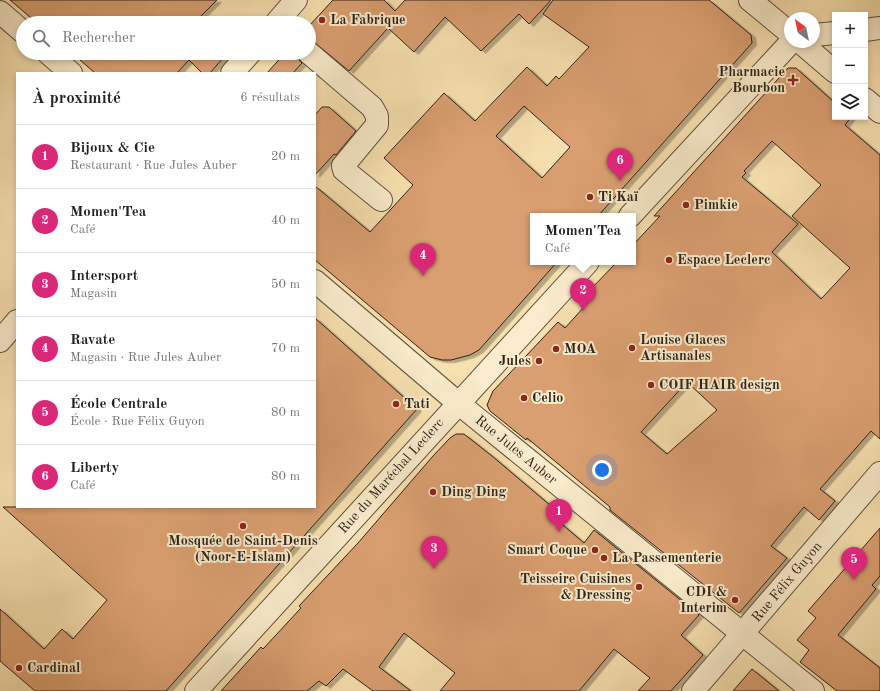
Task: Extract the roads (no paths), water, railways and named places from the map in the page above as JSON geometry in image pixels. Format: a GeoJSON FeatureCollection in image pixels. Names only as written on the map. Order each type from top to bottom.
{"type":"FeatureCollection","features":[{"type":"Feature","properties":{"kind":"street"},"geometry":{"type":"LineString","coordinates":[[282,16],[296,0]]}},
{"type":"Feature","properties":{"kind":"street"},"geometry":{"type":"LineString","coordinates":[[750,0],[784,28]]}},
{"type":"Feature","properties":{"kind":"street"},"geometry":{"type":"LineString","coordinates":[[0,12],[16,26]]}},
{"type":"Feature","properties":{"kind":"street"},"geometry":{"type":"LineString","coordinates":[[868,30],[880,28]]}},
{"type":"Feature","properties":{"kind":"street"},"geometry":{"type":"LineString","coordinates":[[820,34],[832,33]]}},
{"type":"Feature","properties":{"kind":"street"},"geometry":{"type":"LineString","coordinates":[[633,213],[784,48]]}},
{"type":"Feature","properties":{"kind":"street"},"geometry":{"type":"LineString","coordinates":[[807,48],[832,69]]}},
{"type":"Feature","properties":{"kind":"street"},"geometry":{"type":"LineString","coordinates":[[316,59],[372,107],[377,116],[377,125],[343,166],[344,170],[381,200]]}},
{"type":"Feature","properties":{"kind":"street"},"geometry":{"type":"LineString","coordinates":[[56,60],[69,72]]}},
{"type":"Feature","properties":{"kind":"street"},"geometry":{"type":"LineString","coordinates":[[233,72],[244,60]]}},
{"type":"Feature","properties":{"kind":"street"},"geometry":{"type":"LineString","coordinates":[[868,101],[880,112]]}},
{"type":"Feature","properties":{"kind":"street","name":"Rue du Maréchal Leclerc"},"geometry":{"type":"LineString","coordinates":[[196,691],[585,265]]}},
{"type":"Feature","properties":{"kind":"street","name":"Rue Jules Auber"},"geometry":{"type":"LineString","coordinates":[[316,283],[458,403],[742,635],[813,691]]}},
{"type":"Feature","properties":{"kind":"street"},"geometry":{"type":"LineString","coordinates":[[0,341],[16,322]]}},
{"type":"Feature","properties":{"kind":"street","name":"Rue Félix Guyon"},"geometry":{"type":"LineString","coordinates":[[693,691],[880,473]]}},
{"type":"Feature","properties":{"kind":"place","name":"La Fabrique"},"geometry":{"type":"Point","coordinates":[322,20]}},
{"type":"Feature","properties":{"kind":"place","name":"Pharmacie Bourbon"},"geometry":{"type":"Point","coordinates":[793,80]}},
{"type":"Feature","properties":{"kind":"place","name":"Liberty"},"geometry":{"type":"Point","coordinates":[620,181]}},
{"type":"Feature","properties":{"kind":"place","name":"Ti Kaï"},"geometry":{"type":"Point","coordinates":[590,197]}},
{"type":"Feature","properties":{"kind":"place","name":"Pimkie"},"geometry":{"type":"Point","coordinates":[686,205]}},
{"type":"Feature","properties":{"kind":"place","name":"Espace Leclerc"},"geometry":{"type":"Point","coordinates":[669,260]}},
{"type":"Feature","properties":{"kind":"place","name":"Ravate"},"geometry":{"type":"Point","coordinates":[423,276]}},
{"type":"Feature","properties":{"kind":"place","name":"Momen'Tea"},"geometry":{"type":"Point","coordinates":[583,311]}},
{"type":"Feature","properties":{"kind":"place","name":"Louise Glaces Artisanales"},"geometry":{"type":"Point","coordinates":[632,348]}},
{"type":"Feature","properties":{"kind":"place","name":"MOA"},"geometry":{"type":"Point","coordinates":[556,349]}},
{"type":"Feature","properties":{"kind":"place","name":"Jules"},"geometry":{"type":"Point","coordinates":[539,361]}},
{"type":"Feature","properties":{"kind":"place","name":"COIF HAIR design"},"geometry":{"type":"Point","coordinates":[651,385]}},
{"type":"Feature","properties":{"kind":"place","name":"Celio"},"geometry":{"type":"Point","coordinates":[524,398]}},
{"type":"Feature","properties":{"kind":"place","name":"Tati"},"geometry":{"type":"Point","coordinates":[396,404]}},
{"type":"Feature","properties":{"kind":"place","name":"Ding Ding"},"geometry":{"type":"Point","coordinates":[433,492]}},
{"type":"Feature","properties":{"kind":"place","name":"Mosquée de Saint-Denis (Noor-E-Islam)"},"geometry":{"type":"Point","coordinates":[243,526]}},
{"type":"Feature","properties":{"kind":"place","name":"Bijoux & Cie"},"geometry":{"type":"Point","coordinates":[559,532]}},
{"type":"Feature","properties":{"kind":"place","name":"Smart Coque"},"geometry":{"type":"Point","coordinates":[595,550]}},
{"type":"Feature","properties":{"kind":"place","name":"La Passementerie"},"geometry":{"type":"Point","coordinates":[604,558]}},
{"type":"Feature","properties":{"kind":"place","name":"Intersport"},"geometry":{"type":"Point","coordinates":[434,569]}},
{"type":"Feature","properties":{"kind":"place","name":"École Centrale"},"geometry":{"type":"Point","coordinates":[854,580]}},
{"type":"Feature","properties":{"kind":"place","name":"Teisseire Cuisines & Dressing"},"geometry":{"type":"Point","coordinates":[639,587]}},
{"type":"Feature","properties":{"kind":"place","name":"CDI & Interim"},"geometry":{"type":"Point","coordinates":[735,600]}},
{"type":"Feature","properties":{"kind":"place","name":"Cardinal"},"geometry":{"type":"Point","coordinates":[19,668]}}]}
